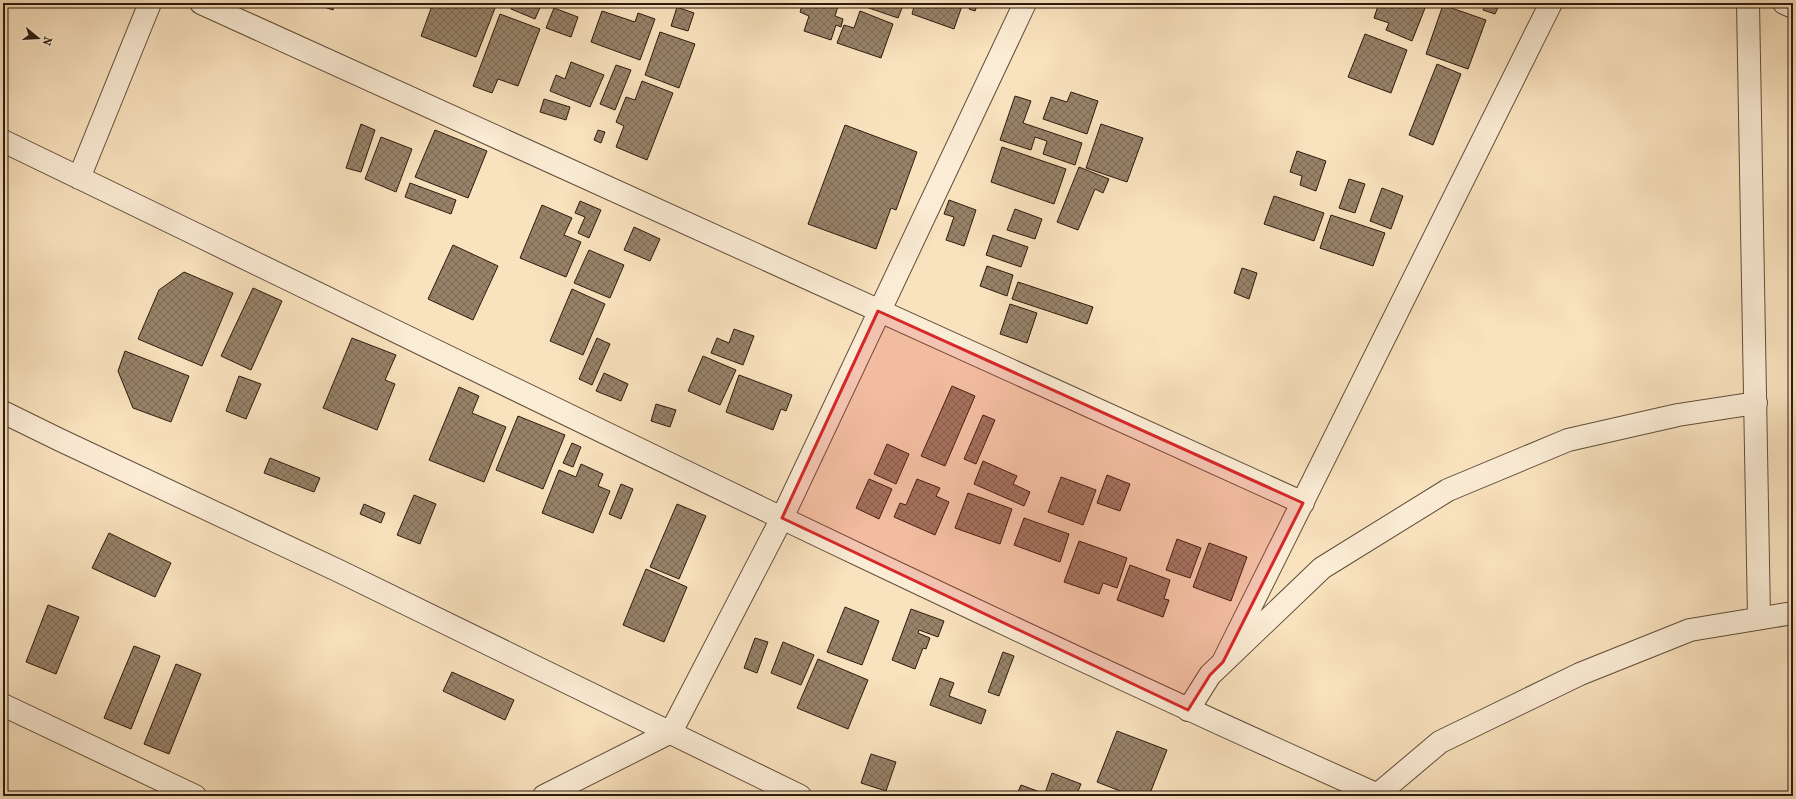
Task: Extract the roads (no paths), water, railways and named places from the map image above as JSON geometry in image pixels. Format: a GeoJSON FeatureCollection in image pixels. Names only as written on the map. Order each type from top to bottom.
{"type":"FeatureCollection","features":[{"type":"Feature","properties":{"kind":"street"},"geometry":{"type":"LineString","coordinates":[[80,178],[150,3]]}},
{"type":"Feature","properties":{"kind":"street"},"geometry":{"type":"LineString","coordinates":[[201,3],[1303,503]]}},
{"type":"Feature","properties":{"kind":"street"},"geometry":{"type":"LineString","coordinates":[[544,796],[671,732],[782,518],[878,311],[1025,3]]}},
{"type":"Feature","properties":{"kind":"street"},"geometry":{"type":"LineString","coordinates":[[1223,662],[1551,3]]}},
{"type":"Feature","properties":{"kind":"street"},"geometry":{"type":"LineString","coordinates":[[1748,3],[1759,618]]}},
{"type":"Feature","properties":{"kind":"street"},"geometry":{"type":"LineString","coordinates":[[1784,3],[1793,7]]}},
{"type":"Feature","properties":{"kind":"street"},"geometry":{"type":"LineString","coordinates":[[3,141],[782,518],[1188,710],[1377,795],[1440,742],[1580,674],[1690,630],[1793,613]]}},
{"type":"Feature","properties":{"kind":"street"},"geometry":{"type":"LineString","coordinates":[[1188,710],[1210,675],[1322,568],[1448,490],[1568,440],[1678,416],[1756,403]]}},
{"type":"Feature","properties":{"kind":"street"},"geometry":{"type":"LineString","coordinates":[[3,412],[339,571],[800,796]]}},
{"type":"Feature","properties":{"kind":"street"},"geometry":{"type":"LineString","coordinates":[[3,705],[195,796]]}}]}
